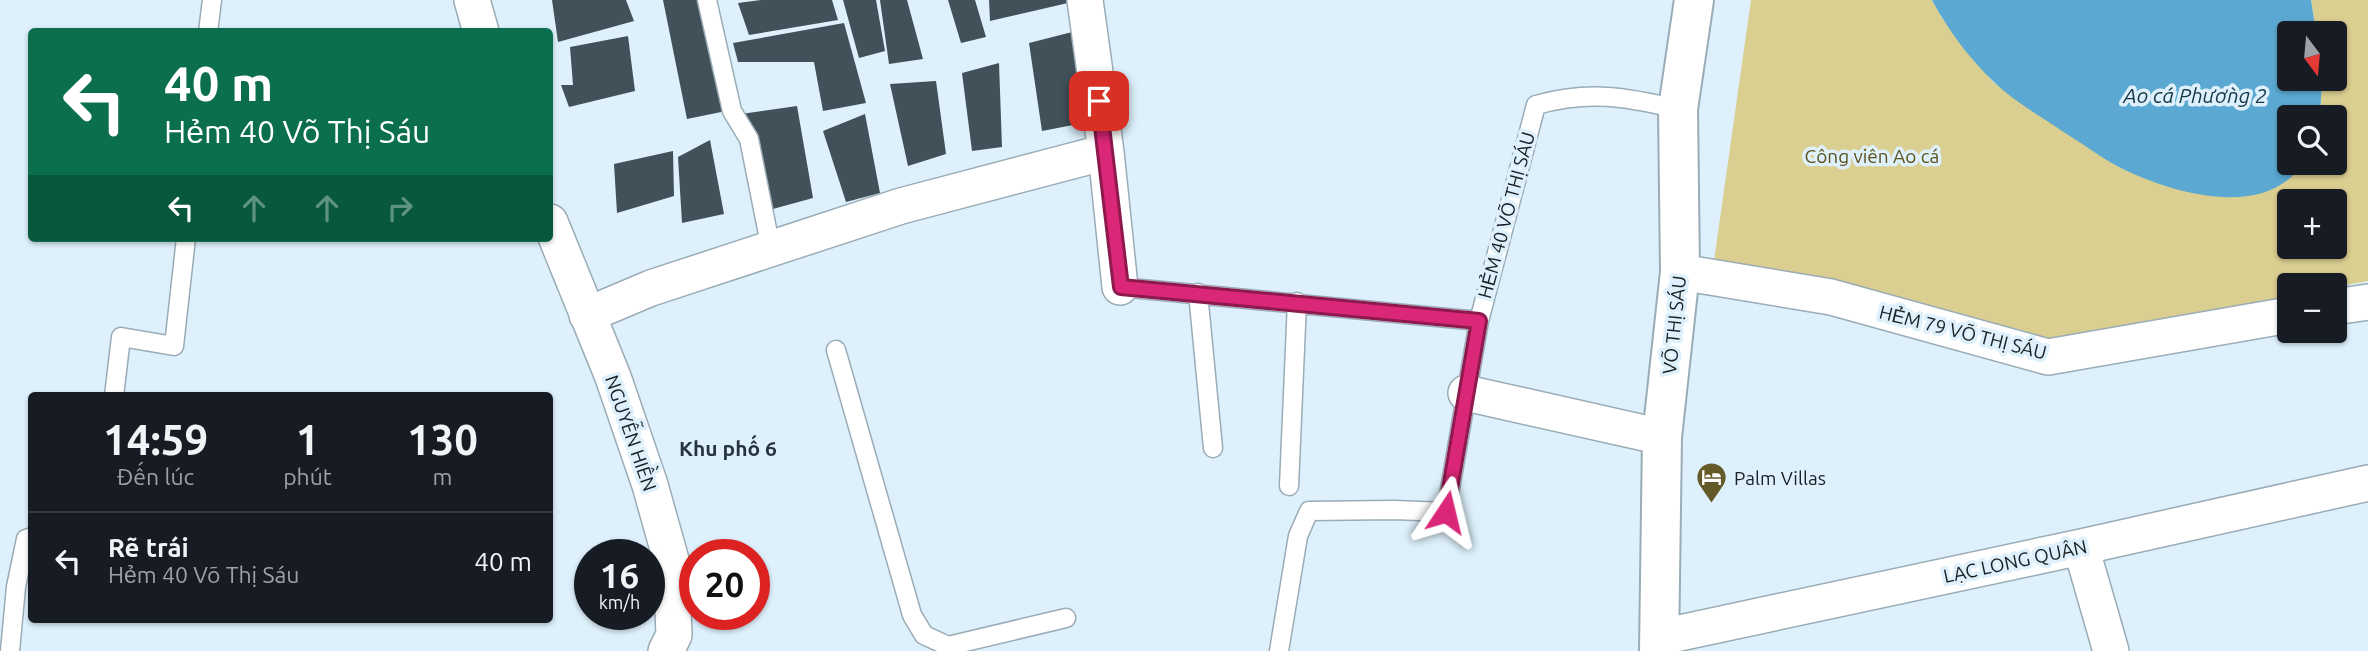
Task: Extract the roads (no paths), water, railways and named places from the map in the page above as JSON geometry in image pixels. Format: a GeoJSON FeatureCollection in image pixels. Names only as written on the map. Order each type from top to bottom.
{"type":"FeatureCollection","features":[{"type":"Feature","properties":{"kind":"street"},"geometry":{"type":"LineString","coordinates":[[472,0],[480,28]]}},
{"type":"Feature","properties":{"kind":"street"},"geometry":{"type":"LineString","coordinates":[[1085,0],[1121,287]]}},
{"type":"Feature","properties":{"kind":"street","name":"VÕ THỊ SÁU"},"geometry":{"type":"LineString","coordinates":[[1660,644],[1662,438],[1680,272],[1678,109],[1694,0]]}},
{"type":"Feature","properties":{"kind":"street"},"geometry":{"type":"LineString","coordinates":[[587,315],[651,288],[901,206],[1106,152]]}},
{"type":"Feature","properties":{"kind":"street","name":"NGUYỄN HIỀN"},"geometry":{"type":"LineString","coordinates":[[553,230],[613,377],[646,473],[671,560],[674,635],[666,651]]}},
{"type":"Feature","properties":{"kind":"street","name":"HẺM 79 VÕ THỊ SÁU"},"geometry":{"type":"LineString","coordinates":[[1680,272],[1831,297],[2048,357],[2277,317]]}},
{"type":"Feature","properties":{"kind":"street"},"geometry":{"type":"LineString","coordinates":[[2347,305],[2368,302]]}},
{"type":"Feature","properties":{"kind":"street"},"geometry":{"type":"LineString","coordinates":[[1466,393],[1662,438]]}},
{"type":"Feature","properties":{"kind":"street","name":"LẠC LONG QUÂN"},"geometry":{"type":"LineString","coordinates":[[1660,644],[2368,483]]}},
{"type":"Feature","properties":{"kind":"street"},"geometry":{"type":"LineString","coordinates":[[2081,547],[2111,651]]}},
{"type":"Feature","properties":{"kind":"lane"},"geometry":{"type":"LineString","coordinates":[[208,28],[212,0]]}},
{"type":"Feature","properties":{"kind":"lane"},"geometry":{"type":"LineString","coordinates":[[707,0],[732,111],[749,139],[771,249]]}},
{"type":"Feature","properties":{"kind":"lane","name":"HẺM 40 VÕ THỊ SÁU"},"geometry":{"type":"LineString","coordinates":[[1121,287],[1479,321],[1536,106],[1564,97],[1594,96],[1632,98],[1678,109]]}},
{"type":"Feature","properties":{"kind":"lane"},"geometry":{"type":"LineString","coordinates":[[114,392],[121,337],[174,346],[186,242]]}},
{"type":"Feature","properties":{"kind":"lane"},"geometry":{"type":"LineString","coordinates":[[1198,293],[1213,447]]}},
{"type":"Feature","properties":{"kind":"lane"},"geometry":{"type":"LineString","coordinates":[[1289,486],[1297,302]]}},
{"type":"Feature","properties":{"kind":"lane"},"geometry":{"type":"LineString","coordinates":[[1279,651],[1297,536],[1309,511],[1446,512],[1479,321]]}},
{"type":"Feature","properties":{"kind":"lane"},"geometry":{"type":"LineString","coordinates":[[836,350],[912,615],[924,635],[948,649],[1066,618]]}},
{"type":"Feature","properties":{"kind":"lane"},"geometry":{"type":"LineString","coordinates":[[10,651],[16,587],[28,539]]}},
{"type":"Feature","properties":{"kind":"water","name":"Ao cá Phường 2"},"geometry":{"type":"Polygon","coordinates":[[[1932,0],[2311,0],[2314,21],[2277,21],[2277,91],[2321,91],[2321,105],[2277,105],[2277,175],[2292,175],[2287,181],[2266,192],[2242,197],[2191,193],[2165,186],[2114,164],[2009,95],[1967,53],[1932,0]]]}},
{"type":"Feature","properties":{"kind":"place","name":"Palm Villas"},"geometry":{"type":"Point","coordinates":[1711,505]}},
{"type":"Feature","properties":{"kind":"district","name":"Khu phố 6"},"geometry":{"type":"Point","coordinates":[728,448]}},
{"type":"Feature","properties":{"kind":"park label","name":"Công viên Ao cá"},"geometry":{"type":"Point","coordinates":[1872,156]}}]}
